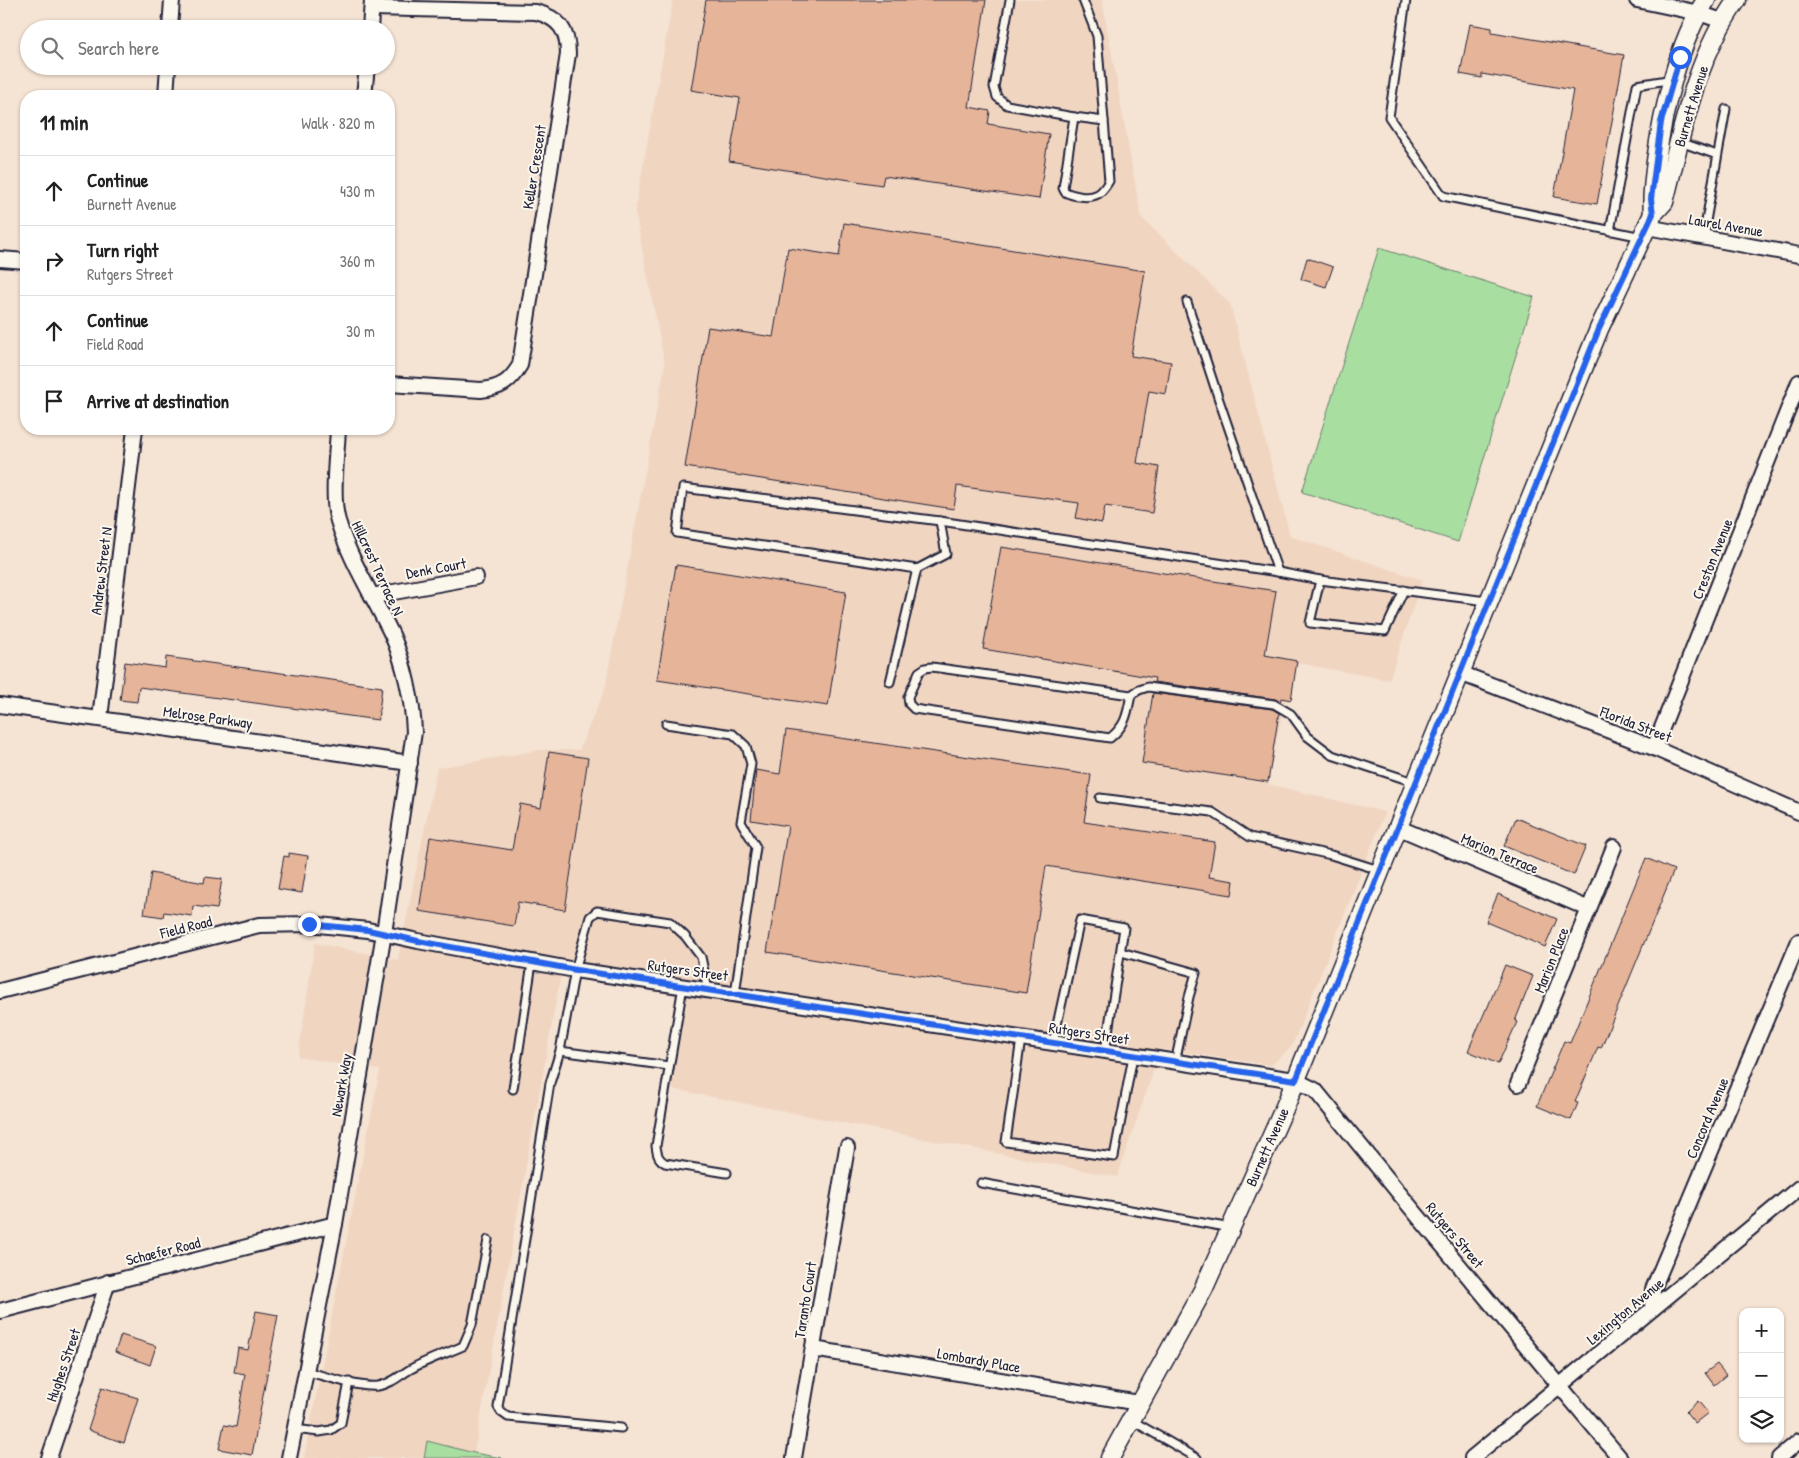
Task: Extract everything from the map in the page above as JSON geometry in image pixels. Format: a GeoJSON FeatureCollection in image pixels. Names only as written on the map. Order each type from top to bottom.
{"type":"FeatureCollection","features":[{"type":"Feature","properties":{"kind":"street"},"geometry":{"type":"LineString","coordinates":[[171,20],[172,0]]}},
{"type":"Feature","properties":{"kind":"street"},"geometry":{"type":"LineString","coordinates":[[1637,0],[1702,6],[1722,21]]}},
{"type":"Feature","properties":{"kind":"street","name":"Burnett Avenue"},"geometry":{"type":"LineString","coordinates":[[1110,1458],[1203,1290],[1296,1080],[1599,329],[1647,226],[1664,202],[1689,102],[1722,21],[1738,0]]}},
{"type":"Feature","properties":{"kind":"street"},"geometry":{"type":"LineString","coordinates":[[371,20],[372,4]]}},
{"type":"Feature","properties":{"kind":"street","name":"Keller Crescent"},"geometry":{"type":"LineString","coordinates":[[372,4],[536,12],[558,23],[568,42],[568,54],[520,365],[514,376],[504,384],[493,389],[481,390],[395,384]]}},
{"type":"Feature","properties":{"kind":"street","name":"Burnett Avenue"},"geometry":{"type":"LineString","coordinates":[[1647,226],[1661,122],[1673,78],[1686,41],[1702,6]]}},
{"type":"Feature","properties":{"kind":"street"},"geometry":{"type":"LineString","coordinates":[[166,90],[167,75]]}},
{"type":"Feature","properties":{"kind":"street"},"geometry":{"type":"LineString","coordinates":[[365,90],[366,75]]}},
{"type":"Feature","properties":{"kind":"street","name":"Laurel Avenue"},"geometry":{"type":"LineString","coordinates":[[1647,226],[1799,255]]}},
{"type":"Feature","properties":{"kind":"street"},"geometry":{"type":"LineString","coordinates":[[0,259],[20,261]]}},
{"type":"Feature","properties":{"kind":"street","name":"Creston Avenue"},"geometry":{"type":"LineString","coordinates":[[1654,748],[1799,382]]}},
{"type":"Feature","properties":{"kind":"street","name":"Andrew Street N"},"geometry":{"type":"LineString","coordinates":[[100,718],[134,435]]}},
{"type":"Feature","properties":{"kind":"street","name":"Hillcrest Terrace N"},"geometry":{"type":"LineString","coordinates":[[338,435],[335,490],[338,519],[398,649],[414,716]]}},
{"type":"Feature","properties":{"kind":"street","name":"Denk Court"},"geometry":{"type":"LineString","coordinates":[[372,596],[476,577]]}},
{"type":"Feature","properties":{"kind":"street","name":"Florida Street"},"geometry":{"type":"LineString","coordinates":[[1460,673],[1654,748],[1799,812]]}},
{"type":"Feature","properties":{"kind":"street","name":"Melrose Parkway"},"geometry":{"type":"LineString","coordinates":[[0,705],[410,763]]}},
{"type":"Feature","properties":{"kind":"street","name":"Newark Way"},"geometry":{"type":"LineString","coordinates":[[289,1458],[334,1224],[384,933],[410,763],[414,716]]}},
{"type":"Feature","properties":{"kind":"street","name":"Marion Terrace"},"geometry":{"type":"LineString","coordinates":[[1397,827],[1589,909]]}},
{"type":"Feature","properties":{"kind":"street","name":"Marion Place"},"geometry":{"type":"LineString","coordinates":[[1518,1084],[1614,848]]}},
{"type":"Feature","properties":{"kind":"street","name":"Field Road"},"geometry":{"type":"LineString","coordinates":[[0,991],[259,925],[309,924],[384,933]]}},
{"type":"Feature","properties":{"kind":"street","name":"Rutgers Street"},"geometry":{"type":"LineString","coordinates":[[384,933],[532,963],[1175,1063],[1296,1080],[1314,1090],[1620,1458]]}},
{"type":"Feature","properties":{"kind":"street","name":"Concord Avenue"},"geometry":{"type":"LineString","coordinates":[[1652,1309],[1653,1289],[1799,941]]}},
{"type":"Feature","properties":{"kind":"street","name":"Taranto Court"},"geometry":{"type":"LineString","coordinates":[[794,1458],[847,1148]]}},
{"type":"Feature","properties":{"kind":"street","name":"Lexington Avenue"},"geometry":{"type":"LineString","coordinates":[[1472,1458],[1799,1188]]}},
{"type":"Feature","properties":{"kind":"street","name":"Schaefer Road"},"geometry":{"type":"LineString","coordinates":[[0,1311],[334,1224]]}},
{"type":"Feature","properties":{"kind":"street","name":"Hughes Street"},"geometry":{"type":"LineString","coordinates":[[49,1458],[108,1282]]}},
{"type":"Feature","properties":{"kind":"street","name":"Lombardy Place"},"geometry":{"type":"LineString","coordinates":[[813,1349],[1139,1403]]}},
{"type":"Feature","properties":{"kind":"street"},"geometry":{"type":"LineString","coordinates":[[1779,1458],[1799,1441]]}},
{"type":"Feature","properties":{"kind":"lane"},"geometry":{"type":"LineString","coordinates":[[1010,0],[994,87],[997,97],[1007,105],[1104,121]]}},
{"type":"Feature","properties":{"kind":"lane"},"geometry":{"type":"LineString","coordinates":[[1074,117],[1063,188],[1065,192],[1072,196],[1096,195],[1104,189],[1109,181],[1097,36],[1083,0]]}},
{"type":"Feature","properties":{"kind":"lane"},"geometry":{"type":"LineString","coordinates":[[1406,0],[1389,117],[1443,196],[1610,231],[1647,226]]}},
{"type":"Feature","properties":{"kind":"lane"},"geometry":{"type":"LineString","coordinates":[[1610,231],[1637,85],[1673,78]]}},
{"type":"Feature","properties":{"kind":"lane"},"geometry":{"type":"LineString","coordinates":[[1706,238],[1706,221],[1726,109]]}},
{"type":"Feature","properties":{"kind":"lane"},"geometry":{"type":"LineString","coordinates":[[1679,142],[1718,155]]}},
{"type":"Feature","properties":{"kind":"lane"},"geometry":{"type":"LineString","coordinates":[[1187,302],[1278,572]]}},
{"type":"Feature","properties":{"kind":"lane"},"geometry":{"type":"LineString","coordinates":[[940,522],[946,554],[917,569],[677,533],[683,488],[940,522],[1278,572],[1320,580],[1488,601]]}},
{"type":"Feature","properties":{"kind":"lane"},"geometry":{"type":"LineString","coordinates":[[890,682],[917,569]]}},
{"type":"Feature","properties":{"kind":"lane"},"geometry":{"type":"LineString","coordinates":[[1320,580],[1310,623],[1386,631],[1404,590]]}},
{"type":"Feature","properties":{"kind":"lane"},"geometry":{"type":"LineString","coordinates":[[1131,695],[1126,720],[1110,738],[914,709],[909,704],[908,697],[919,672],[925,668],[932,667],[1131,695],[1148,687],[1274,704],[1291,714],[1307,736],[1332,755],[1415,783]]}},
{"type":"Feature","properties":{"kind":"lane"},"geometry":{"type":"LineString","coordinates":[[666,724],[733,734],[746,746],[749,755],[751,764],[741,822],[756,847],[735,994]]}},
{"type":"Feature","properties":{"kind":"lane"},"geometry":{"type":"LineString","coordinates":[[1100,798],[1212,812],[1250,837],[1331,855],[1380,870]]}},
{"type":"Feature","properties":{"kind":"lane"},"geometry":{"type":"LineString","coordinates":[[621,1428],[508,1417],[498,1407],[550,1083],[560,1051],[576,970],[590,917],[597,911],[670,922],[685,936],[701,957],[708,990]]}},
{"type":"Feature","properties":{"kind":"lane"},"geometry":{"type":"LineString","coordinates":[[1053,1044],[1080,920],[1124,928],[1105,1052]]}},
{"type":"Feature","properties":{"kind":"lane"},"geometry":{"type":"LineString","coordinates":[[1121,952],[1196,973],[1175,1063]]}},
{"type":"Feature","properties":{"kind":"lane"},"geometry":{"type":"LineString","coordinates":[[513,1089],[532,963]]}},
{"type":"Feature","properties":{"kind":"lane"},"geometry":{"type":"LineString","coordinates":[[684,986],[656,1146],[657,1154],[660,1160],[665,1163],[726,1173]]}},
{"type":"Feature","properties":{"kind":"lane"},"geometry":{"type":"LineString","coordinates":[[1021,1038],[1006,1142],[1114,1157],[1133,1056]]}},
{"type":"Feature","properties":{"kind":"lane"},"geometry":{"type":"LineString","coordinates":[[560,1051],[670,1066]]}},
{"type":"Feature","properties":{"kind":"lane"},"geometry":{"type":"LineString","coordinates":[[981,1183],[1232,1228]]}},
{"type":"Feature","properties":{"kind":"lane"},"geometry":{"type":"LineString","coordinates":[[305,1371],[349,1382],[379,1386],[394,1381],[409,1370],[463,1346],[472,1325],[488,1240]]}},
{"type":"Feature","properties":{"kind":"lane"},"geometry":{"type":"LineString","coordinates":[[294,1429],[325,1431],[331,1430],[341,1423],[349,1382]]}},
{"type":"Feature","properties":{"kind":"lane"},"geometry":{"type":"LineString","coordinates":[[1131,1419],[1197,1458]]}},
{"type":"Feature","properties":{"kind":"shaded area"},"geometry":{"type":"Polygon","coordinates":[[[673,0],[1102,0],[1141,217],[1230,304],[1290,536],[1422,580],[1389,680],[1293,662],[1267,784],[1385,812],[1292,1046],[1271,1065],[1161,1049],[1117,1177],[667,1088],[682,988],[562,968],[474,1453],[427,1441],[424,1458],[304,1458],[380,1070],[298,1057],[315,943],[398,960],[437,768],[541,750],[579,750],[605,689],[665,365],[635,211],[673,0]]]}},
{"type":"Feature","properties":{"kind":"green space"},"geometry":{"type":"Polygon","coordinates":[[[1379,248],[1534,297],[1458,542],[1302,492],[1379,248]]]}},
{"type":"Feature","properties":{"kind":"green space"},"geometry":{"type":"Polygon","coordinates":[[[427,1441],[474,1453],[502,1458],[424,1458],[427,1441]]]}},
{"type":"Feature","properties":{"kind":"building"},"geometry":{"type":"Polygon","coordinates":[[[706,0],[986,0],[969,107],[990,111],[988,124],[1049,134],[1039,199],[884,176],[882,185],[729,161],[740,98],[691,90],[706,0]]]}},
{"type":"Feature","properties":{"kind":"building"},"geometry":{"type":"Polygon","coordinates":[[[1470,24],[1492,28],[1492,32],[1624,55],[1597,204],[1554,197],[1573,90],[1482,74],[1482,78],[1460,74],[1470,24]]]}},
{"type":"Feature","properties":{"kind":"building"},"geometry":{"type":"Polygon","coordinates":[[[844,223],[1145,271],[1131,356],[1171,362],[1166,394],[1149,391],[1137,463],[1159,467],[1152,513],[1105,506],[1102,523],[1076,518],[1079,503],[957,486],[954,509],[685,467],[708,327],[773,337],[788,248],[839,256],[844,223]]]}},
{"type":"Feature","properties":{"kind":"building"},"geometry":{"type":"Polygon","coordinates":[[[1307,258],[1333,267],[1326,287],[1301,279],[1307,258]]]}},
{"type":"Feature","properties":{"kind":"building"},"geometry":{"type":"Polygon","coordinates":[[[1001,547],[1276,591],[1265,655],[1297,661],[1291,700],[1281,698],[1280,702],[1275,699],[1154,682],[1155,678],[983,649],[1001,547]]]}},
{"type":"Feature","properties":{"kind":"building"},"geometry":{"type":"Polygon","coordinates":[[[676,565],[846,592],[828,706],[657,680],[676,565]]]}},
{"type":"Feature","properties":{"kind":"building"},"geometry":{"type":"Polygon","coordinates":[[[166,657],[382,687],[378,720],[139,687],[137,702],[120,700],[125,662],[165,668],[166,657]]]}},
{"type":"Feature","properties":{"kind":"building"},"geometry":{"type":"Polygon","coordinates":[[[1153,693],[1272,709],[1279,713],[1268,782],[1142,763],[1153,693]]]}},
{"type":"Feature","properties":{"kind":"building"},"geometry":{"type":"Polygon","coordinates":[[[786,730],[1091,775],[1084,822],[1215,842],[1209,877],[1234,881],[1232,895],[1046,866],[1026,993],[767,952],[788,826],[751,820],[756,770],[780,774],[786,730]]]}},
{"type":"Feature","properties":{"kind":"building"},"geometry":{"type":"Polygon","coordinates":[[[549,752],[588,758],[565,910],[518,902],[514,926],[419,911],[430,837],[512,850],[520,804],[541,808],[549,752]]]}},
{"type":"Feature","properties":{"kind":"building"},"geometry":{"type":"Polygon","coordinates":[[[1516,818],[1586,846],[1574,875],[1504,846],[1516,818]]]}},
{"type":"Feature","properties":{"kind":"building"},"geometry":{"type":"Polygon","coordinates":[[[289,853],[308,856],[302,893],[278,889],[284,856],[289,857],[289,853]]]}},
{"type":"Feature","properties":{"kind":"building"},"geometry":{"type":"Polygon","coordinates":[[[1646,858],[1674,870],[1601,1048],[1598,1047],[1575,1102],[1578,1103],[1571,1120],[1537,1106],[1564,1041],[1570,1043],[1646,858]]]}},
{"type":"Feature","properties":{"kind":"building"},"geometry":{"type":"Polygon","coordinates":[[[151,873],[204,883],[205,877],[222,879],[217,909],[193,906],[192,916],[164,912],[163,917],[144,914],[151,873]]]}},
{"type":"Feature","properties":{"kind":"building"},"geometry":{"type":"Polygon","coordinates":[[[1498,894],[1557,919],[1545,947],[1486,922],[1498,894]]]}},
{"type":"Feature","properties":{"kind":"building"},"geometry":{"type":"Polygon","coordinates":[[[1505,965],[1533,976],[1515,1021],[1517,1022],[1498,1064],[1468,1051],[1505,965]]]}},
{"type":"Feature","properties":{"kind":"building"},"geometry":{"type":"Polygon","coordinates":[[[256,1311],[278,1315],[252,1455],[219,1449],[224,1425],[236,1427],[245,1374],[234,1372],[238,1348],[248,1350],[256,1311]]]}},
{"type":"Feature","properties":{"kind":"building"},"geometry":{"type":"Polygon","coordinates":[[[121,1335],[156,1346],[150,1365],[115,1352],[121,1335]]]}},
{"type":"Feature","properties":{"kind":"building"},"geometry":{"type":"Polygon","coordinates":[[[1717,1364],[1726,1375],[1714,1385],[1705,1373],[1717,1364]]]}},
{"type":"Feature","properties":{"kind":"building"},"geometry":{"type":"Polygon","coordinates":[[[102,1387],[138,1398],[124,1443],[88,1430],[102,1387]]]}},
{"type":"Feature","properties":{"kind":"building"},"geometry":{"type":"Polygon","coordinates":[[[1698,1401],[1708,1413],[1695,1423],[1686,1412],[1698,1401]]]}},
{"type":"Feature","properties":{"kind":"route"},"geometry":{"type":"LineString","coordinates":[[309,924],[368,930],[576,970],[1296,1080],[1599,329],[1653,214],[1651,199],[1661,122],[1680,57]]}}]}
